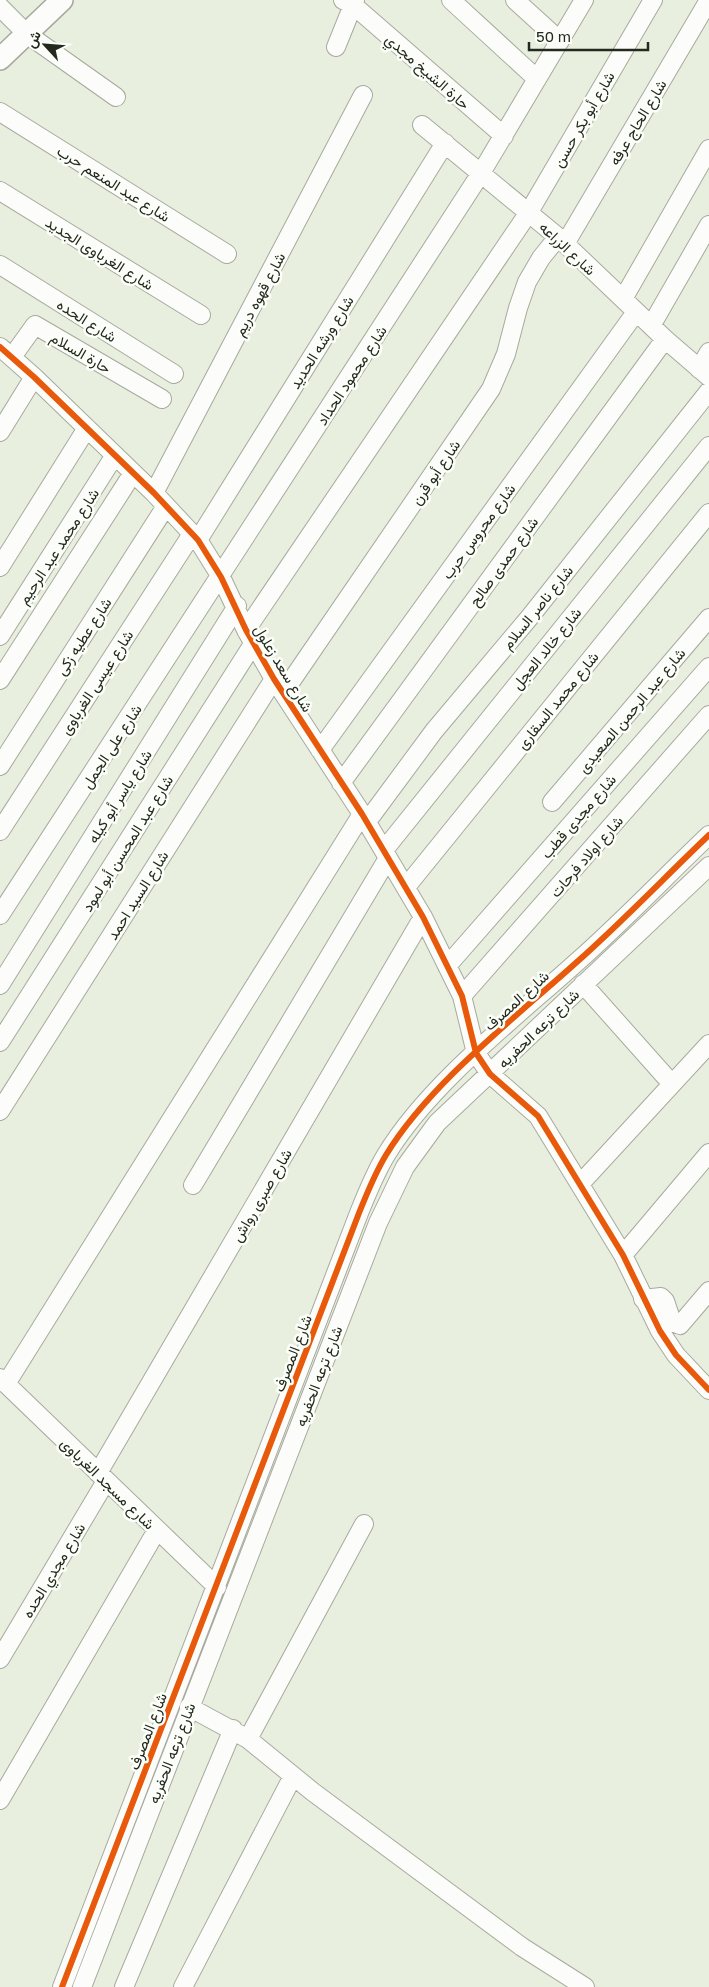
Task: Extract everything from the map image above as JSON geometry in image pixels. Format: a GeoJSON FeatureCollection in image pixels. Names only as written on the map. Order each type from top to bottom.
{"type":"FeatureCollection","features":[{"type":"Feature","properties":{"kind":"street"},"geometry":{"type":"LineString","coordinates":[[7,0],[0,7],[27,34],[116,98]]}},
{"type":"Feature","properties":{"kind":"street"},"geometry":{"type":"LineString","coordinates":[[0,59],[62,0]]}},
{"type":"Feature","properties":{"kind":"street"},"geometry":{"type":"LineString","coordinates":[[451,0],[537,79]]}},
{"type":"Feature","properties":{"kind":"street"},"geometry":{"type":"LineString","coordinates":[[515,0],[560,41]]}},
{"type":"Feature","properties":{"kind":"street","name":"شارع محمود الحداد"},"geometry":{"type":"LineString","coordinates":[[221,577],[481,173],[584,0]]}},
{"type":"Feature","properties":{"kind":"street","name":"شارع أبو بكر حسن"},"geometry":{"type":"LineString","coordinates":[[250,637],[529,212],[653,0]]}},
{"type":"Feature","properties":{"kind":"street","name":"شارع الحاج عرفه"},"geometry":{"type":"LineString","coordinates":[[561,240],[709,0]]}},
{"type":"Feature","properties":{"kind":"street"},"geometry":{"type":"LineString","coordinates":[[336,48],[350,2]]}},
{"type":"Feature","properties":{"kind":"street","name":"حارة الشيخ مجدي"},"geometry":{"type":"LineString","coordinates":[[350,2],[504,136]]}},
{"type":"Feature","properties":{"kind":"street","name":"شارع قهوه دريم"},"geometry":{"type":"LineString","coordinates":[[160,500],[363,95]]}},
{"type":"Feature","properties":{"kind":"street","name":"شارع عبد المنعم حرب"},"geometry":{"type":"LineString","coordinates":[[0,112],[228,254]]}},
{"type":"Feature","properties":{"kind":"street","name":"شارع الزراعه"},"geometry":{"type":"LineString","coordinates":[[422,125],[561,240],[665,340],[704,373]]}},
{"type":"Feature","properties":{"kind":"street","name":"شارع ورشه الحديد"},"geometry":{"type":"LineString","coordinates":[[195,537],[445,143]]}},
{"type":"Feature","properties":{"kind":"street"},"geometry":{"type":"LineString","coordinates":[[623,299],[709,149]]}},
{"type":"Feature","properties":{"kind":"street","name":"شارع الغرباوى الجديد"},"geometry":{"type":"LineString","coordinates":[[0,192],[201,315]]}},
{"type":"Feature","properties":{"kind":"street"},"geometry":{"type":"LineString","coordinates":[[651,326],[709,225]]}},
{"type":"Feature","properties":{"kind":"street","name":"شارع أبو قرن"},"geometry":{"type":"LineString","coordinates":[[279,686],[491,389],[506,354],[527,282],[541,258],[561,240]]}},
{"type":"Feature","properties":{"kind":"street","name":"شارع الحده"},"geometry":{"type":"LineString","coordinates":[[0,265],[174,374]]}},
{"type":"Feature","properties":{"kind":"street","name":"شارع محروس حرب"},"geometry":{"type":"LineString","coordinates":[[320,750],[636,312]]}},
{"type":"Feature","properties":{"kind":"street","name":"حارة السلام"},"geometry":{"type":"LineString","coordinates":[[6,352],[35,325],[162,399]]}},
{"type":"Feature","properties":{"kind":"street","name":"شارع حمدى صالح"},"geometry":{"type":"LineString","coordinates":[[341,783],[665,340]]}},
{"type":"Feature","properties":{"kind":"street","name":"شارع سعد زعلول"},"geometry":{"type":"LineString","coordinates":[[6,352],[116,455],[195,537],[221,577],[237,606],[250,637],[279,686],[386,854],[423,917],[462,996],[476,1053],[490,1074],[538,1116],[623,1255],[643,1299],[676,1355],[709,1390]]}},
{"type":"Feature","properties":{"kind":"street"},"geometry":{"type":"LineString","coordinates":[[704,373],[709,352]]}},
{"type":"Feature","properties":{"kind":"street"},"geometry":{"type":"LineString","coordinates":[[0,432],[34,377]]}},
{"type":"Feature","properties":{"kind":"street","name":"شارع ناصر السلام"},"geometry":{"type":"LineString","coordinates":[[3,1381],[364,819],[434,731],[536,610],[709,391]]}},
{"type":"Feature","properties":{"kind":"street"},"geometry":{"type":"LineString","coordinates":[[0,566],[87,428]]}},
{"type":"Feature","properties":{"kind":"street","name":"شارع خالد العجل"},"geometry":{"type":"LineString","coordinates":[[193,1185],[386,854],[709,446]]}},
{"type":"Feature","properties":{"kind":"street","name":"شارع محمد عبد الرحيم"},"geometry":{"type":"LineString","coordinates":[[0,636],[116,455]]}},
{"type":"Feature","properties":{"kind":"street"},"geometry":{"type":"LineString","coordinates":[[0,680],[133,473]]}},
{"type":"Feature","properties":{"kind":"street","name":"شارع عطيه زكى"},"geometry":{"type":"LineString","coordinates":[[0,766],[160,500]]}},
{"type":"Feature","properties":{"kind":"street","name":"شارع محمد السقارى"},"geometry":{"type":"LineString","coordinates":[[406,887],[709,513]]}},
{"type":"Feature","properties":{"kind":"street","name":"شارع عيسى الغرباوى"},"geometry":{"type":"LineString","coordinates":[[0,831],[195,537]]}},
{"type":"Feature","properties":{"kind":"street","name":"شارع على الجمل"},"geometry":{"type":"LineString","coordinates":[[0,915],[221,577]]}},
{"type":"Feature","properties":{"kind":"street","name":"شارع ياسر أبو كيله"},"geometry":{"type":"LineString","coordinates":[[0,985],[237,606]]}},
{"type":"Feature","properties":{"kind":"street","name":"شارع عبد الرحمن الصعيدى"},"geometry":{"type":"LineString","coordinates":[[552,802],[709,618]]}},
{"type":"Feature","properties":{"kind":"street","name":"شارع عبد المحسن أبو لمود"},"geometry":{"type":"LineString","coordinates":[[0,1042],[250,637]]}},
{"type":"Feature","properties":{"kind":"street","name":"شارع مجدى قطب"},"geometry":{"type":"LineString","coordinates":[[447,966],[709,667]]}},
{"type":"Feature","properties":{"kind":"street","name":"شارع السيد احمد"},"geometry":{"type":"LineString","coordinates":[[0,1111],[279,686]]}},
{"type":"Feature","properties":{"kind":"street","name":"شارع اولاد فرحات"},"geometry":{"type":"LineString","coordinates":[[462,996],[709,715]]}},
{"type":"Feature","properties":{"kind":"street","name":"شارع المصرف"},"geometry":{"type":"LineString","coordinates":[[62,1987],[373,1180],[386,1154],[406,1126],[476,1053],[598,943],[709,835]]}},
{"type":"Feature","properties":{"kind":"street","name":"شارع ترعه الحفريه"},"geometry":{"type":"LineString","coordinates":[[82,1987],[189,1707],[389,1198],[405,1167],[437,1122],[709,866]]}},
{"type":"Feature","properties":{"kind":"street","name":"شارع صبرى رواش"},"geometry":{"type":"LineString","coordinates":[[102,1477],[423,917]]}},
{"type":"Feature","properties":{"kind":"street"},"geometry":{"type":"LineString","coordinates":[[583,984],[672,1084]]}},
{"type":"Feature","properties":{"kind":"street"},"geometry":{"type":"LineString","coordinates":[[580,1184],[709,1044]]}},
{"type":"Feature","properties":{"kind":"street"},"geometry":{"type":"LineString","coordinates":[[623,1255],[709,1153]]}},
{"type":"Feature","properties":{"kind":"street"},"geometry":{"type":"LineString","coordinates":[[643,1299],[661,1297],[665,1301],[672,1322],[680,1325],[709,1291]]}},
{"type":"Feature","properties":{"kind":"street","name":"شارع مسجد الغرباوى"},"geometry":{"type":"LineString","coordinates":[[3,1381],[217,1587]]}},
{"type":"Feature","properties":{"kind":"street","name":"شارع مجدي الحده"},"geometry":{"type":"LineString","coordinates":[[0,1659],[102,1477]]}},
{"type":"Feature","properties":{"kind":"street"},"geometry":{"type":"LineString","coordinates":[[248,1739],[364,1524]]}},
{"type":"Feature","properties":{"kind":"street"},"geometry":{"type":"LineString","coordinates":[[0,1800],[157,1530]]}},
{"type":"Feature","properties":{"kind":"street"},"geometry":{"type":"LineString","coordinates":[[189,1707],[233,1729],[248,1739],[293,1776],[522,1947],[585,1987]]}},
{"type":"Feature","properties":{"kind":"street"},"geometry":{"type":"LineString","coordinates":[[124,1987],[233,1729]]}},
{"type":"Feature","properties":{"kind":"street"},"geometry":{"type":"LineString","coordinates":[[183,1987],[293,1776]]}},
{"type":"Feature","properties":{"kind":"cycle path"},"geometry":{"type":"LineString","coordinates":[[0,347],[34,377],[154,493],[198,540],[221,577],[246,630],[274,679],[362,814],[423,917],[462,996],[476,1053],[490,1074],[538,1116],[623,1255],[660,1331],[676,1355],[709,1390]]}},
{"type":"Feature","properties":{"kind":"cycle path"},"geometry":{"type":"LineString","coordinates":[[62,1987],[359,1213],[382,1162],[404,1129],[449,1077],[501,1028],[595,946],[709,835]]}}]}
